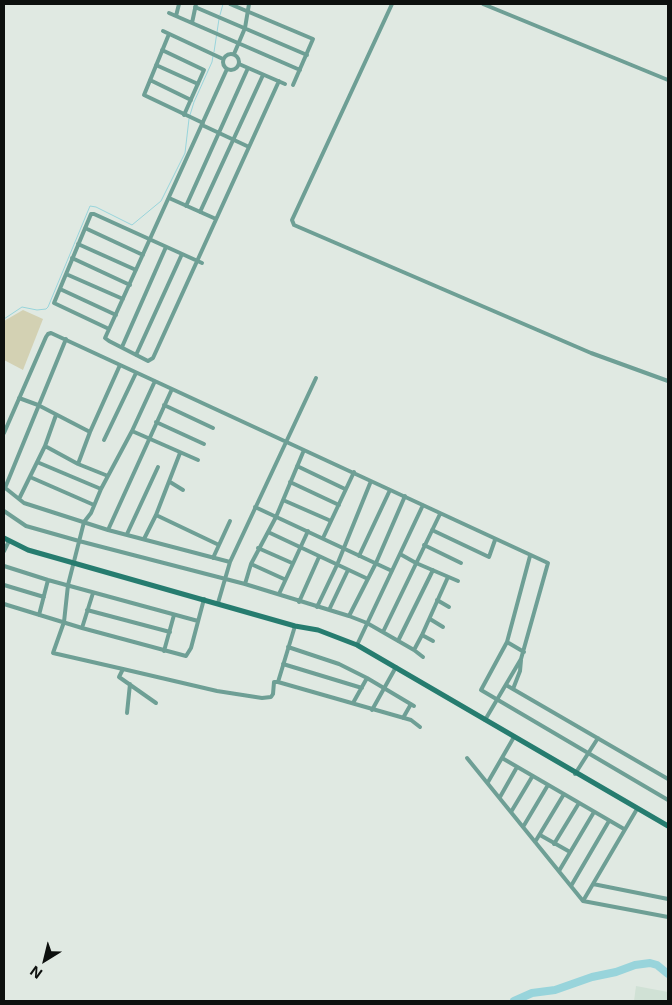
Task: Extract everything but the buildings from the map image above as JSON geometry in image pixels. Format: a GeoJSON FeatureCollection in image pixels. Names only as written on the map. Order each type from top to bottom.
{"type":"FeatureCollection","features":[{"type":"Feature","properties":{"kind":"street"},"geometry":{"type":"LineString","coordinates":[[176,16],[179,4]]}},
{"type":"Feature","properties":{"kind":"street"},"geometry":{"type":"LineString","coordinates":[[230,4],[311,37],[313,40],[293,85]]}},
{"type":"Feature","properties":{"kind":"street"},"geometry":{"type":"LineString","coordinates":[[234,54],[245,28],[249,4]]}},
{"type":"Feature","properties":{"kind":"street"},"geometry":{"type":"LineString","coordinates":[[392,4],[292,220],[294,225],[591,353],[668,381]]}},
{"type":"Feature","properties":{"kind":"street"},"geometry":{"type":"LineString","coordinates":[[483,4],[668,80]]}},
{"type":"Feature","properties":{"kind":"street"},"geometry":{"type":"LineString","coordinates":[[192,23],[196,6],[306,55]]}},
{"type":"Feature","properties":{"kind":"street"},"geometry":{"type":"LineString","coordinates":[[170,13],[300,70]]}},
{"type":"Feature","properties":{"kind":"street"},"geometry":{"type":"LineString","coordinates":[[163,31],[223,59]]}},
{"type":"Feature","properties":{"kind":"street"},"geometry":{"type":"LineString","coordinates":[[169,34],[144,93],[145,96],[249,147]]}},
{"type":"Feature","properties":{"kind":"street"},"geometry":{"type":"LineString","coordinates":[[162,50],[203,68],[187,116]]}},
{"type":"Feature","properties":{"kind":"street"},"geometry":{"type":"LineString","coordinates":[[223,59],[229,54],[234,54]]}},
{"type":"Feature","properties":{"kind":"street"},"geometry":{"type":"LineString","coordinates":[[227,70],[235,69],[239,64],[238,58],[234,54]]}},
{"type":"Feature","properties":{"kind":"street"},"geometry":{"type":"LineString","coordinates":[[223,59],[223,65],[227,70]]}},
{"type":"Feature","properties":{"kind":"street"},"geometry":{"type":"LineString","coordinates":[[239,64],[285,84]]}},
{"type":"Feature","properties":{"kind":"street"},"geometry":{"type":"LineString","coordinates":[[156,65],[198,84]]}},
{"type":"Feature","properties":{"kind":"street"},"geometry":{"type":"LineString","coordinates":[[186,206],[248,68]]}},
{"type":"Feature","properties":{"kind":"street"},"geometry":{"type":"LineString","coordinates":[[227,70],[105,338],[148,360],[152,358],[278,82]]}},
{"type":"Feature","properties":{"kind":"street"},"geometry":{"type":"LineString","coordinates":[[200,212],[263,75]]}},
{"type":"Feature","properties":{"kind":"street"},"geometry":{"type":"LineString","coordinates":[[150,80],[191,100]]}},
{"type":"Feature","properties":{"kind":"street"},"geometry":{"type":"LineString","coordinates":[[169,198],[216,219]]}},
{"type":"Feature","properties":{"kind":"street"},"geometry":{"type":"LineString","coordinates":[[109,329],[55,305],[72,258],[92,213],[202,262]]}},
{"type":"Feature","properties":{"kind":"street"},"geometry":{"type":"LineString","coordinates":[[85,228],[143,255]]}},
{"type":"Feature","properties":{"kind":"street"},"geometry":{"type":"LineString","coordinates":[[78,244],[136,270]]}},
{"type":"Feature","properties":{"kind":"street"},"geometry":{"type":"LineString","coordinates":[[122,347],[166,247]]}},
{"type":"Feature","properties":{"kind":"street"},"geometry":{"type":"LineString","coordinates":[[136,355],[182,254]]}},
{"type":"Feature","properties":{"kind":"street"},"geometry":{"type":"LineString","coordinates":[[72,258],[130,285]]}},
{"type":"Feature","properties":{"kind":"street"},"geometry":{"type":"LineString","coordinates":[[66,274],[123,299]]}},
{"type":"Feature","properties":{"kind":"street"},"geometry":{"type":"LineString","coordinates":[[60,289],[116,315]]}},
{"type":"Feature","properties":{"kind":"street"},"geometry":{"type":"LineString","coordinates":[[4,433],[48,334],[51,333],[548,563],[520,671],[513,689]]}},
{"type":"Feature","properties":{"kind":"street"},"geometry":{"type":"LineString","coordinates":[[66,339],[4,488],[24,503],[108,530],[230,562]]}},
{"type":"Feature","properties":{"kind":"street"},"geometry":{"type":"LineString","coordinates":[[78,464],[120,365]]}},
{"type":"Feature","properties":{"kind":"street"},"geometry":{"type":"LineString","coordinates":[[104,440],[136,373]]}},
{"type":"Feature","properties":{"kind":"street"},"geometry":{"type":"LineString","coordinates":[[218,603],[230,562],[316,378]]}},
{"type":"Feature","properties":{"kind":"street"},"geometry":{"type":"LineString","coordinates":[[155,381],[132,431],[100,489],[91,513],[84,522],[68,585],[64,622],[53,653],[217,691],[262,698],[271,697],[274,682],[278,682],[413,721],[420,727]]}},
{"type":"Feature","properties":{"kind":"street"},"geometry":{"type":"LineString","coordinates":[[108,530],[172,388]]}},
{"type":"Feature","properties":{"kind":"street"},"geometry":{"type":"LineString","coordinates":[[19,398],[38,405],[90,432]]}},
{"type":"Feature","properties":{"kind":"street"},"geometry":{"type":"LineString","coordinates":[[164,405],[213,428]]}},
{"type":"Feature","properties":{"kind":"street"},"geometry":{"type":"LineString","coordinates":[[19,499],[37,462],[56,415]]}},
{"type":"Feature","properties":{"kind":"street"},"geometry":{"type":"LineString","coordinates":[[156,422],[204,444]]}},
{"type":"Feature","properties":{"kind":"street"},"geometry":{"type":"LineString","coordinates":[[132,431],[198,460]]}},
{"type":"Feature","properties":{"kind":"street"},"geometry":{"type":"LineString","coordinates":[[44,446],[78,464],[108,476]]}},
{"type":"Feature","properties":{"kind":"street"},"geometry":{"type":"LineString","coordinates":[[244,584],[258,548],[276,517],[304,450]]}},
{"type":"Feature","properties":{"kind":"street"},"geometry":{"type":"LineString","coordinates":[[144,539],[170,482],[180,453]]}},
{"type":"Feature","properties":{"kind":"street"},"geometry":{"type":"LineString","coordinates":[[37,462],[100,489]]}},
{"type":"Feature","properties":{"kind":"street"},"geometry":{"type":"LineString","coordinates":[[297,466],[345,490]]}},
{"type":"Feature","properties":{"kind":"street"},"geometry":{"type":"LineString","coordinates":[[127,534],[158,467]]}},
{"type":"Feature","properties":{"kind":"street"},"geometry":{"type":"LineString","coordinates":[[323,538],[354,472]]}},
{"type":"Feature","properties":{"kind":"street"},"geometry":{"type":"LineString","coordinates":[[30,477],[94,505]]}},
{"type":"Feature","properties":{"kind":"street"},"geometry":{"type":"LineString","coordinates":[[317,607],[371,481]]}},
{"type":"Feature","properties":{"kind":"street"},"geometry":{"type":"LineString","coordinates":[[170,482],[183,490]]}},
{"type":"Feature","properties":{"kind":"street"},"geometry":{"type":"LineString","coordinates":[[290,482],[339,505]]}},
{"type":"Feature","properties":{"kind":"street"},"geometry":{"type":"LineString","coordinates":[[359,556],[390,490]]}},
{"type":"Feature","properties":{"kind":"street"},"geometry":{"type":"LineString","coordinates":[[349,616],[376,562],[405,496]]}},
{"type":"Feature","properties":{"kind":"street"},"geometry":{"type":"LineString","coordinates":[[283,500],[331,521]]}},
{"type":"Feature","properties":{"kind":"street"},"geometry":{"type":"LineString","coordinates":[[357,645],[423,505]]}},
{"type":"Feature","properties":{"kind":"street"},"geometry":{"type":"LineString","coordinates":[[256,507],[392,571]]}},
{"type":"Feature","properties":{"kind":"street"},"geometry":{"type":"LineString","coordinates":[[4,512],[26,526],[244,584],[349,616],[367,623],[423,657]]}},
{"type":"Feature","properties":{"kind":"street"},"geometry":{"type":"LineString","coordinates":[[383,632],[440,514]]}},
{"type":"Feature","properties":{"kind":"street"},"geometry":{"type":"LineString","coordinates":[[156,515],[218,545]]}},
{"type":"Feature","properties":{"kind":"street"},"geometry":{"type":"LineString","coordinates":[[213,558],[230,521]]}},
{"type":"Feature","properties":{"kind":"street"},"geometry":{"type":"LineString","coordinates":[[432,530],[489,556],[495,540]]}},
{"type":"Feature","properties":{"kind":"street"},"geometry":{"type":"LineString","coordinates":[[279,594],[284,579],[308,531]]}},
{"type":"Feature","properties":{"kind":"street"},"geometry":{"type":"LineString","coordinates":[[268,532],[336,565],[368,578]]}},
{"type":"Feature","properties":{"kind":"street"},"geometry":{"type":"LineString","coordinates":[[4,551],[6,540],[28,550],[295,626],[318,630],[357,645],[668,826]]}},
{"type":"Feature","properties":{"kind":"street"},"geometry":{"type":"LineString","coordinates":[[424,545],[461,563]]}},
{"type":"Feature","properties":{"kind":"street"},"geometry":{"type":"LineString","coordinates":[[258,548],[292,563]]}},
{"type":"Feature","properties":{"kind":"street"},"geometry":{"type":"LineString","coordinates":[[400,554],[458,581]]}},
{"type":"Feature","properties":{"kind":"street"},"geometry":{"type":"LineString","coordinates":[[530,556],[507,642],[481,690],[668,800]]}},
{"type":"Feature","properties":{"kind":"street"},"geometry":{"type":"LineString","coordinates":[[299,602],[319,557]]}},
{"type":"Feature","properties":{"kind":"street"},"geometry":{"type":"LineString","coordinates":[[251,564],[284,579]]}},
{"type":"Feature","properties":{"kind":"street"},"geometry":{"type":"LineString","coordinates":[[4,566],[198,621]]}},
{"type":"Feature","properties":{"kind":"street"},"geometry":{"type":"LineString","coordinates":[[329,610],[348,570]]}},
{"type":"Feature","properties":{"kind":"street"},"geometry":{"type":"LineString","coordinates":[[398,641],[433,570]]}},
{"type":"Feature","properties":{"kind":"street"},"geometry":{"type":"LineString","coordinates":[[414,650],[448,577]]}},
{"type":"Feature","properties":{"kind":"street"},"geometry":{"type":"LineString","coordinates":[[39,615],[48,580]]}},
{"type":"Feature","properties":{"kind":"street"},"geometry":{"type":"LineString","coordinates":[[4,585],[44,597]]}},
{"type":"Feature","properties":{"kind":"street"},"geometry":{"type":"LineString","coordinates":[[82,628],[92,592]]}},
{"type":"Feature","properties":{"kind":"street"},"geometry":{"type":"LineString","coordinates":[[4,604],[82,628],[186,656],[191,648],[204,599]]}},
{"type":"Feature","properties":{"kind":"street"},"geometry":{"type":"LineString","coordinates":[[437,600],[449,607]]}},
{"type":"Feature","properties":{"kind":"street"},"geometry":{"type":"LineString","coordinates":[[87,610],[170,632]]}},
{"type":"Feature","properties":{"kind":"street"},"geometry":{"type":"LineString","coordinates":[[164,651],[174,615]]}},
{"type":"Feature","properties":{"kind":"street"},"geometry":{"type":"LineString","coordinates":[[430,619],[443,627]]}},
{"type":"Feature","properties":{"kind":"street"},"geometry":{"type":"LineString","coordinates":[[278,682],[295,626]]}},
{"type":"Feature","properties":{"kind":"street"},"geometry":{"type":"LineString","coordinates":[[422,636],[433,641]]}},
{"type":"Feature","properties":{"kind":"street"},"geometry":{"type":"LineString","coordinates":[[507,642],[524,652]]}},
{"type":"Feature","properties":{"kind":"street"},"geometry":{"type":"LineString","coordinates":[[288,647],[339,664],[413,705],[403,718]]}},
{"type":"Feature","properties":{"kind":"street"},"geometry":{"type":"LineString","coordinates":[[485,720],[522,659]]}},
{"type":"Feature","properties":{"kind":"street"},"geometry":{"type":"LineString","coordinates":[[283,664],[362,688]]}},
{"type":"Feature","properties":{"kind":"street"},"geometry":{"type":"LineString","coordinates":[[372,710],[396,667]]}},
{"type":"Feature","properties":{"kind":"street"},"geometry":{"type":"LineString","coordinates":[[123,668],[119,676],[156,703]]}},
{"type":"Feature","properties":{"kind":"street"},"geometry":{"type":"LineString","coordinates":[[353,703],[367,678]]}},
{"type":"Feature","properties":{"kind":"street"},"geometry":{"type":"LineString","coordinates":[[127,713],[130,684]]}},
{"type":"Feature","properties":{"kind":"street"},"geometry":{"type":"LineString","coordinates":[[506,685],[668,779]]}},
{"type":"Feature","properties":{"kind":"street"},"geometry":{"type":"LineString","coordinates":[[488,782],[514,737]]}},
{"type":"Feature","properties":{"kind":"street"},"geometry":{"type":"LineString","coordinates":[[576,774],[587,753],[598,738]]}},
{"type":"Feature","properties":{"kind":"street"},"geometry":{"type":"LineString","coordinates":[[467,758],[583,901],[668,917]]}},
{"type":"Feature","properties":{"kind":"street"},"geometry":{"type":"LineString","coordinates":[[502,758],[624,829]]}},
{"type":"Feature","properties":{"kind":"street"},"geometry":{"type":"LineString","coordinates":[[500,797],[517,767]]}},
{"type":"Feature","properties":{"kind":"street"},"geometry":{"type":"LineString","coordinates":[[511,812],[532,777]]}},
{"type":"Feature","properties":{"kind":"street"},"geometry":{"type":"LineString","coordinates":[[523,827],[548,785]]}},
{"type":"Feature","properties":{"kind":"street"},"geometry":{"type":"LineString","coordinates":[[535,842],[564,794]]}},
{"type":"Feature","properties":{"kind":"street"},"geometry":{"type":"LineString","coordinates":[[554,844],[578,803]]}},
{"type":"Feature","properties":{"kind":"street"},"geometry":{"type":"LineString","coordinates":[[583,901],[637,809]]}},
{"type":"Feature","properties":{"kind":"street"},"geometry":{"type":"LineString","coordinates":[[559,871],[594,812]]}},
{"type":"Feature","properties":{"kind":"street"},"geometry":{"type":"LineString","coordinates":[[570,886],[609,820]]}},
{"type":"Feature","properties":{"kind":"street"},"geometry":{"type":"LineString","coordinates":[[540,835],[570,852]]}},
{"type":"Feature","properties":{"kind":"street"},"geometry":{"type":"LineString","coordinates":[[594,884],[668,899]]}},
{"type":"Feature","properties":{"kind":"shaded area"},"geometry":{"type":"Polygon","coordinates":[[[23,310],[43,319],[23,370],[4,360],[4,321],[23,310]]]}},
{"type":"Feature","properties":{"kind":"shaded area"},"geometry":{"type":"Polygon","coordinates":[[[636,986],[668,992],[668,1001],[634,1001],[636,986]]]}},
{"type":"Feature","properties":{"kind":"waterway"},"geometry":{"type":"LineString","coordinates":[[220,15],[223,4]]}},
{"type":"Feature","properties":{"kind":"waterway"},"geometry":{"type":"LineString","coordinates":[[214,52],[219,19]]}},
{"type":"Feature","properties":{"kind":"waterway"},"geometry":{"type":"LineString","coordinates":[[190,115],[213,56]]}},
{"type":"Feature","properties":{"kind":"waterway"},"geometry":{"type":"LineString","coordinates":[[4,319],[22,307],[37,310],[48,307],[90,206],[96,207],[132,225],[161,201],[185,153],[189,119]]}},
{"type":"Feature","properties":{"kind":"waterway"},"geometry":{"type":"LineString","coordinates":[[514,1001],[532,993],[555,990],[635,965],[650,963],[657,965],[668,974]]}}]}
